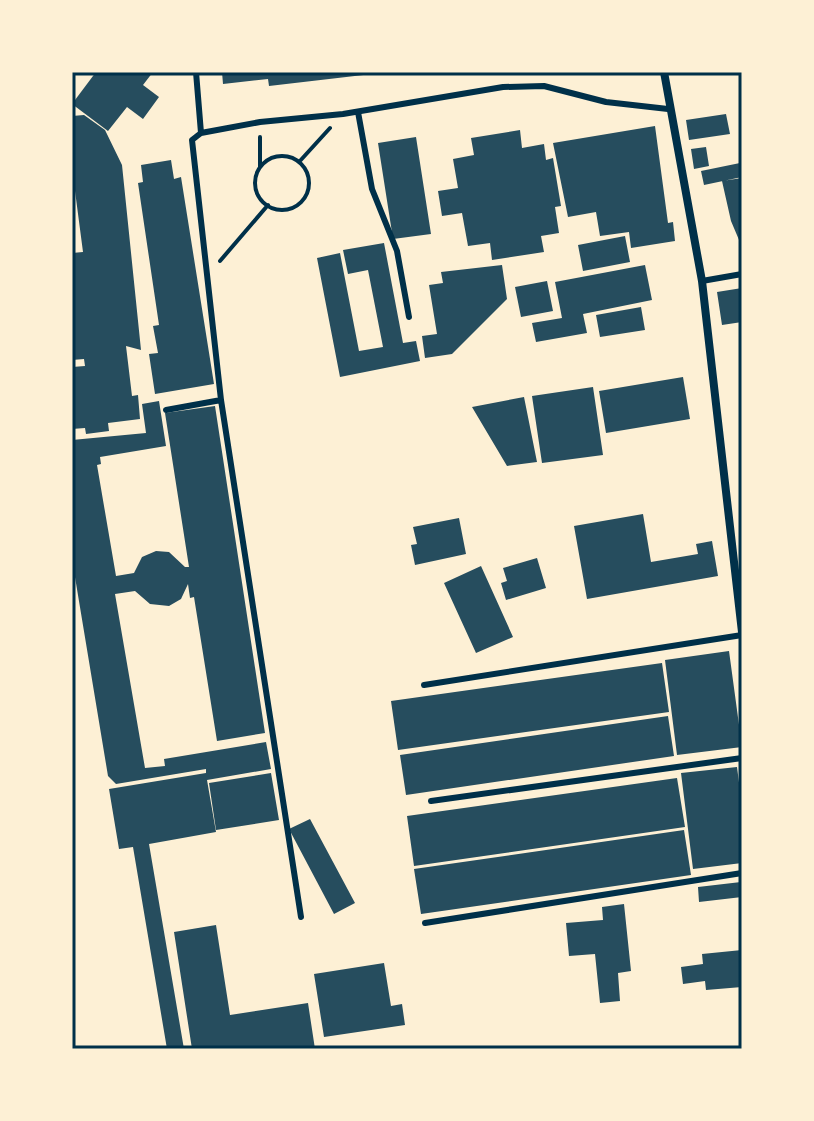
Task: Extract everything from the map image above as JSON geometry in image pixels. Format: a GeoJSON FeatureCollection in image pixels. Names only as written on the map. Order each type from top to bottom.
{"type":"FeatureCollection","features":[{"type":"Feature","properties":{"kind":"street"},"geometry":{"type":"LineString","coordinates":[[664,72],[668,109],[702,281],[740,576],[742,634]]}},
{"type":"Feature","properties":{"kind":"lane"},"geometry":{"type":"LineString","coordinates":[[196,72],[201,133]]}},
{"type":"Feature","properties":{"kind":"lane"},"geometry":{"type":"LineString","coordinates":[[301,917],[221,400],[192,140],[201,133],[260,122],[358,112],[503,87],[544,86],[606,102],[668,109]]}},
{"type":"Feature","properties":{"kind":"lane"},"geometry":{"type":"LineString","coordinates":[[358,112],[372,189],[397,251],[409,317]]}},
{"type":"Feature","properties":{"kind":"lane"},"geometry":{"type":"LineString","coordinates":[[702,281],[742,274]]}},
{"type":"Feature","properties":{"kind":"lane"},"geometry":{"type":"LineString","coordinates":[[166,410],[221,400]]}},
{"type":"Feature","properties":{"kind":"lane"},"geometry":{"type":"LineString","coordinates":[[424,685],[742,634]]}},
{"type":"Feature","properties":{"kind":"lane"},"geometry":{"type":"LineString","coordinates":[[431,801],[742,758]]}},
{"type":"Feature","properties":{"kind":"lane"},"geometry":{"type":"LineString","coordinates":[[425,923],[742,873]]}},
{"type":"Feature","properties":{"kind":"path"},"geometry":{"type":"LineString","coordinates":[[299,162],[343,114]]}},
{"type":"Feature","properties":{"kind":"path"},"geometry":{"type":"LineString","coordinates":[[260,122],[260,167],[255,184],[268,205],[285,209],[294,207],[306,195],[308,177],[299,162],[274,157],[260,167]]}},
{"type":"Feature","properties":{"kind":"path"},"geometry":{"type":"LineString","coordinates":[[206,277],[268,205]]}},
{"type":"Feature","properties":{"kind":"building"},"geometry":{"type":"Polygon","coordinates":[[[96,72],[153,72],[143,85],[159,97],[143,119],[127,107],[108,131],[72,104],[96,72]]]}},
{"type":"Feature","properties":{"kind":"building"},"geometry":{"type":"Polygon","coordinates":[[[222,72],[372,74],[269,86],[268,79],[223,84],[222,72]]]}},
{"type":"Feature","properties":{"kind":"building"},"geometry":{"type":"Polygon","coordinates":[[[726,114],[730,134],[689,140],[686,120],[726,114]]]}},
{"type":"Feature","properties":{"kind":"building"},"geometry":{"type":"Polygon","coordinates":[[[84,115],[105,130],[122,165],[141,350],[126,346],[132,396],[138,395],[140,419],[108,423],[109,431],[86,434],[85,428],[72,429],[72,367],[85,366],[84,359],[72,360],[72,253],[83,252],[72,168],[72,116],[84,115]]]}},
{"type":"Feature","properties":{"kind":"building"},"geometry":{"type":"Polygon","coordinates":[[[655,126],[668,223],[673,222],[675,241],[631,248],[629,232],[600,236],[596,212],[568,217],[553,143],[655,126]]]}},
{"type":"Feature","properties":{"kind":"building"},"geometry":{"type":"Polygon","coordinates":[[[520,130],[522,148],[544,144],[546,160],[553,158],[561,206],[555,207],[559,233],[541,236],[544,252],[492,260],[490,243],[468,246],[462,213],[442,216],[438,191],[458,188],[453,159],[474,155],[471,138],[520,130]]]}},
{"type":"Feature","properties":{"kind":"building"},"geometry":{"type":"Polygon","coordinates":[[[416,137],[431,234],[393,239],[378,143],[416,137]]]}},
{"type":"Feature","properties":{"kind":"building"},"geometry":{"type":"Polygon","coordinates":[[[706,147],[709,166],[694,169],[691,149],[706,147]]]}},
{"type":"Feature","properties":{"kind":"building"},"geometry":{"type":"Polygon","coordinates":[[[171,160],[174,179],[181,177],[214,384],[155,394],[149,354],[158,353],[153,326],[159,325],[138,183],[143,182],[141,165],[171,160]]]}},
{"type":"Feature","properties":{"kind":"building"},"geometry":{"type":"Polygon","coordinates":[[[740,163],[742,177],[704,185],[701,171],[740,163]]]}},
{"type":"Feature","properties":{"kind":"building"},"geometry":{"type":"Polygon","coordinates":[[[742,178],[742,247],[731,221],[722,181],[742,178]]]}},
{"type":"Feature","properties":{"kind":"building"},"geometry":{"type":"Polygon","coordinates":[[[625,236],[630,262],[583,271],[578,245],[625,236]]]}},
{"type":"Feature","properties":{"kind":"building"},"geometry":{"type":"Polygon","coordinates":[[[384,243],[403,343],[416,341],[420,361],[340,377],[317,258],[340,253],[359,351],[383,347],[368,270],[348,274],[343,250],[384,243]]]}},
{"type":"Feature","properties":{"kind":"building"},"geometry":{"type":"Polygon","coordinates":[[[502,265],[507,299],[452,354],[425,358],[422,336],[437,334],[429,285],[443,283],[441,272],[502,265]]]}},
{"type":"Feature","properties":{"kind":"building"},"geometry":{"type":"Polygon","coordinates":[[[645,265],[652,300],[583,314],[587,333],[536,342],[532,323],[562,318],[555,282],[645,265]]]}},
{"type":"Feature","properties":{"kind":"building"},"geometry":{"type":"Polygon","coordinates":[[[547,281],[553,311],[521,317],[515,287],[547,281]]]}},
{"type":"Feature","properties":{"kind":"building"},"geometry":{"type":"Polygon","coordinates":[[[742,288],[742,322],[722,325],[717,292],[742,288]]]}},
{"type":"Feature","properties":{"kind":"building"},"geometry":{"type":"Polygon","coordinates":[[[641,307],[645,330],[600,337],[596,315],[641,307]]]}},
{"type":"Feature","properties":{"kind":"building"},"geometry":{"type":"Polygon","coordinates":[[[683,377],[690,419],[606,433],[599,391],[683,377]]]}},
{"type":"Feature","properties":{"kind":"building"},"geometry":{"type":"Polygon","coordinates":[[[593,387],[603,455],[542,463],[532,396],[593,387]]]}},
{"type":"Feature","properties":{"kind":"building"},"geometry":{"type":"Polygon","coordinates":[[[524,397],[537,462],[507,466],[472,407],[524,397]]]}},
{"type":"Feature","properties":{"kind":"building"},"geometry":{"type":"Polygon","coordinates":[[[159,401],[166,446],[100,457],[101,464],[97,465],[116,576],[134,573],[142,557],[156,551],[169,552],[189,567],[165,413],[215,406],[265,733],[217,741],[194,597],[190,598],[188,584],[181,599],[169,606],[150,604],[135,591],[115,594],[145,768],[165,766],[164,759],[266,742],[271,769],[207,780],[216,832],[149,844],[184,1049],[167,1049],[133,847],[119,849],[109,789],[206,773],[206,769],[116,784],[108,776],[72,559],[72,440],[146,433],[142,404],[159,401]]]}},
{"type":"Feature","properties":{"kind":"building"},"geometry":{"type":"Polygon","coordinates":[[[643,514],[651,562],[698,554],[696,544],[712,541],[718,576],[587,599],[574,526],[643,514]]]}},
{"type":"Feature","properties":{"kind":"building"},"geometry":{"type":"Polygon","coordinates":[[[459,518],[466,554],[415,565],[411,545],[417,544],[413,527],[459,518]]]}},
{"type":"Feature","properties":{"kind":"building"},"geometry":{"type":"Polygon","coordinates":[[[537,558],[546,588],[506,600],[501,583],[507,581],[503,568],[537,558]]]}},
{"type":"Feature","properties":{"kind":"building"},"geometry":{"type":"Polygon","coordinates":[[[481,566],[513,637],[476,653],[444,583],[481,566]]]}},
{"type":"Feature","properties":{"kind":"building"},"geometry":{"type":"Polygon","coordinates":[[[729,651],[742,747],[677,755],[665,660],[729,651]]]}},
{"type":"Feature","properties":{"kind":"building"},"geometry":{"type":"Polygon","coordinates":[[[662,663],[669,712],[398,750],[391,701],[662,663]]]}},
{"type":"Feature","properties":{"kind":"building"},"geometry":{"type":"Polygon","coordinates":[[[668,716],[674,756],[406,795],[400,755],[668,716]]]}},
{"type":"Feature","properties":{"kind":"building"},"geometry":{"type":"Polygon","coordinates":[[[737,767],[742,806],[742,863],[693,869],[681,773],[737,767]]]}},
{"type":"Feature","properties":{"kind":"building"},"geometry":{"type":"Polygon","coordinates":[[[271,773],[279,820],[216,830],[209,783],[271,773]]]}},
{"type":"Feature","properties":{"kind":"building"},"geometry":{"type":"Polygon","coordinates":[[[677,778],[685,827],[414,866],[407,816],[677,778]]]}},
{"type":"Feature","properties":{"kind":"building"},"geometry":{"type":"Polygon","coordinates":[[[310,819],[355,903],[334,914],[289,829],[310,819]]]}},
{"type":"Feature","properties":{"kind":"building"},"geometry":{"type":"Polygon","coordinates":[[[684,830],[691,875],[421,914],[414,869],[684,830]]]}},
{"type":"Feature","properties":{"kind":"building"},"geometry":{"type":"Polygon","coordinates":[[[741,882],[742,897],[699,902],[698,887],[741,882]]]}},
{"type":"Feature","properties":{"kind":"building"},"geometry":{"type":"Polygon","coordinates":[[[624,904],[631,971],[618,973],[620,1001],[600,1003],[595,954],[569,956],[566,923],[603,920],[602,907],[624,904]]]}},
{"type":"Feature","properties":{"kind":"building"},"geometry":{"type":"Polygon","coordinates":[[[216,925],[230,1015],[308,1003],[315,1049],[192,1049],[174,932],[216,925]]]}},
{"type":"Feature","properties":{"kind":"building"},"geometry":{"type":"Polygon","coordinates":[[[742,950],[742,987],[706,990],[705,981],[683,984],[681,967],[703,964],[702,954],[742,950]]]}},
{"type":"Feature","properties":{"kind":"building"},"geometry":{"type":"Polygon","coordinates":[[[384,963],[391,1006],[402,1004],[405,1025],[324,1037],[314,974],[384,963]]]}}]}
